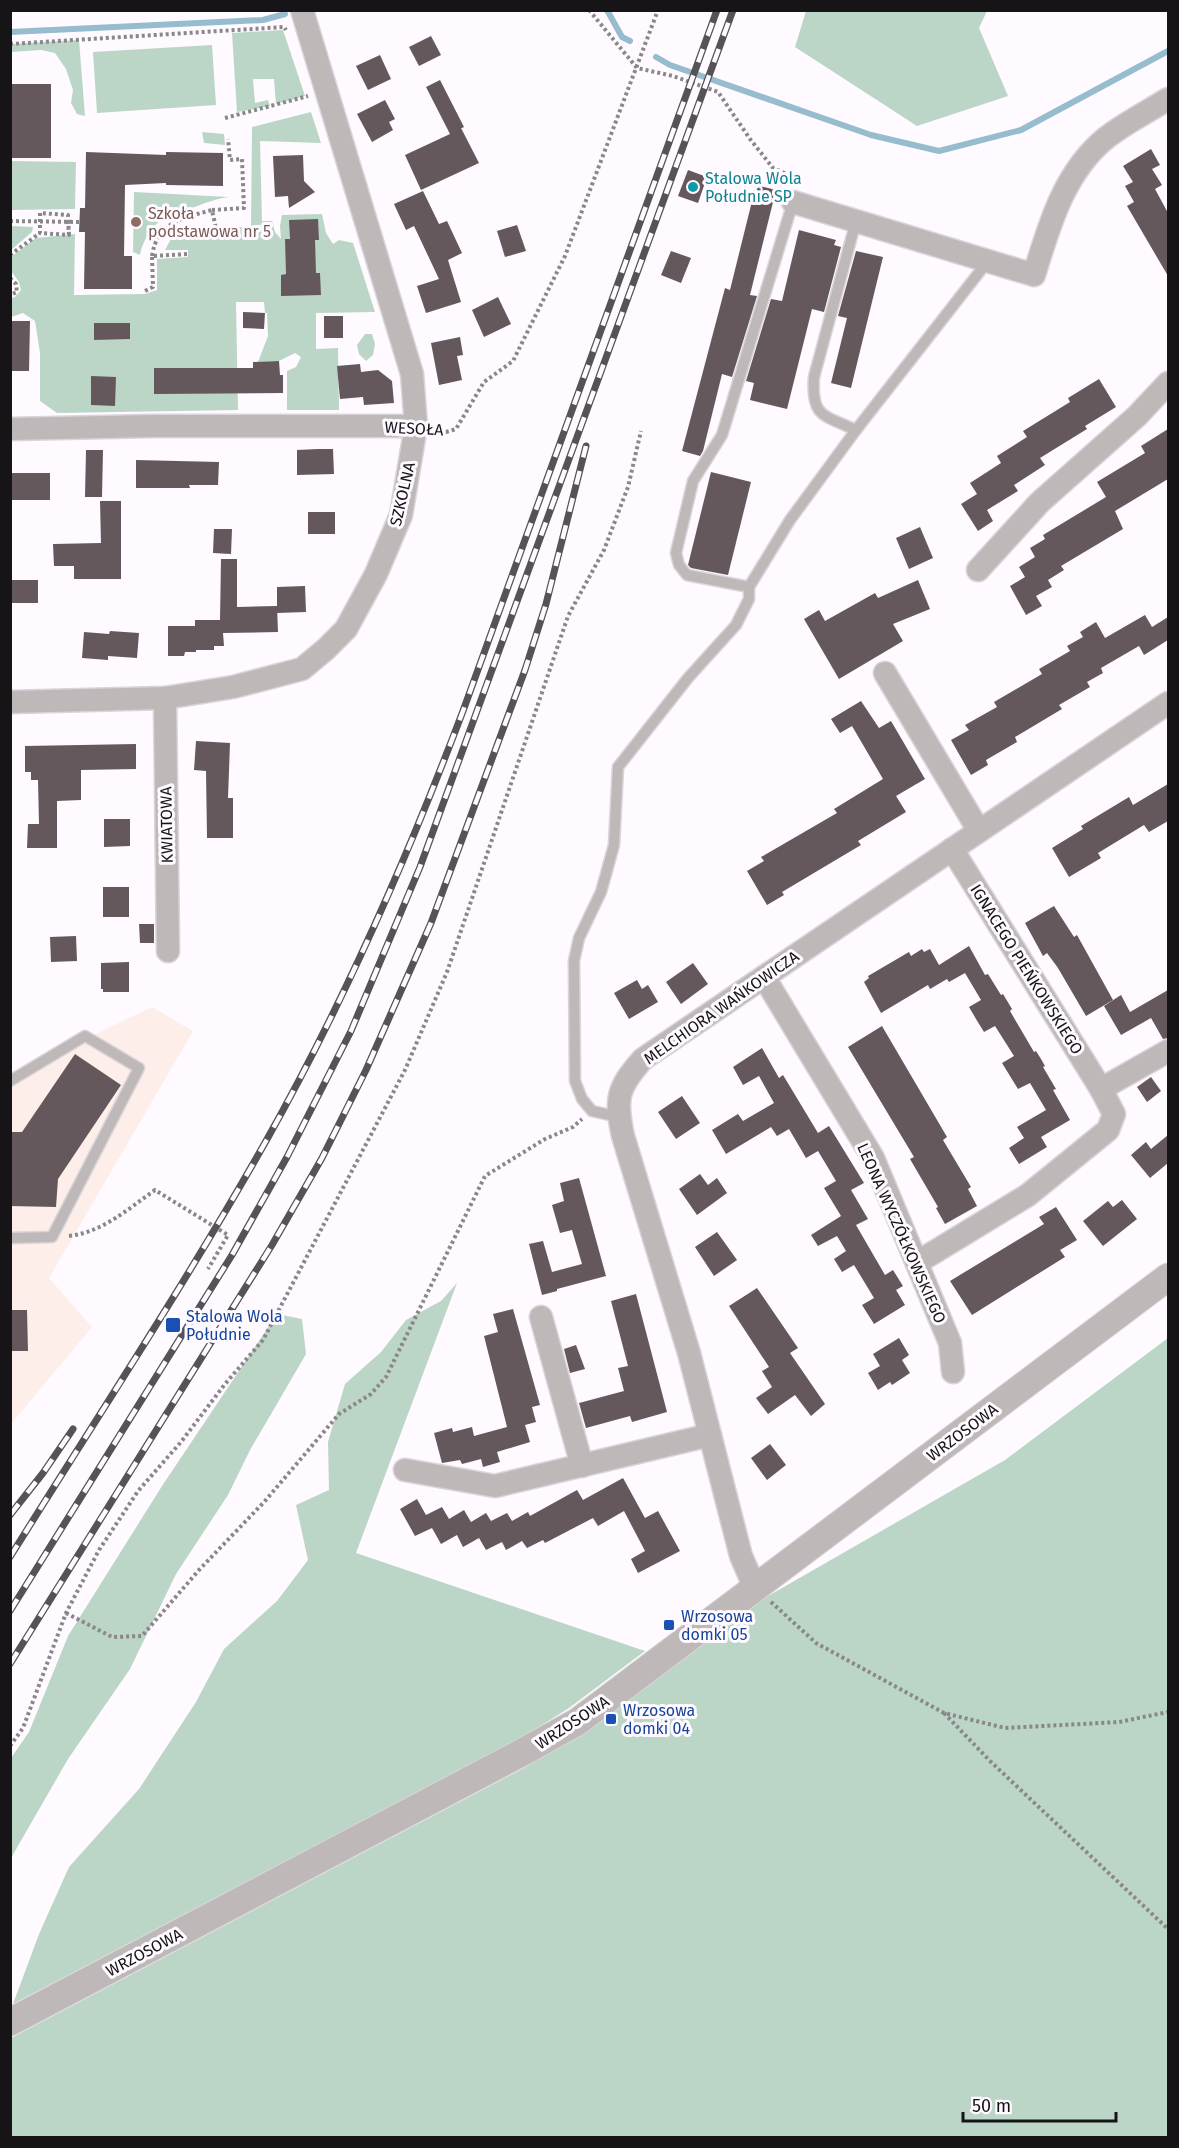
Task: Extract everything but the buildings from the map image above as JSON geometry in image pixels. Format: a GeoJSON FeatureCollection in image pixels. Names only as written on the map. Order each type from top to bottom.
{"type":"FeatureCollection","features":[{"type":"Feature","properties":{"kind":"street","name":"SZKOLNA"},"geometry":{"type":"LineString","coordinates":[[10,702],[165,698],[233,687],[302,669],[326,650],[346,629],[376,573],[401,515],[416,426],[412,374],[302,10]]}},
{"type":"Feature","properties":{"kind":"street"},"geometry":{"type":"LineString","coordinates":[[798,192],[856,220],[1034,275],[1053,213],[1081,164],[1105,139],[1168,99]]}},
{"type":"Feature","properties":{"kind":"street"},"geometry":{"type":"LineString","coordinates":[[978,570],[1040,502],[1137,416],[1168,383]]}},
{"type":"Feature","properties":{"kind":"street","name":"WESOŁA"},"geometry":{"type":"LineString","coordinates":[[10,429],[153,426],[416,426]]}},
{"type":"Feature","properties":{"kind":"street"},"geometry":{"type":"LineString","coordinates":[[885,673],[979,831]]}},
{"type":"Feature","properties":{"kind":"street","name":"KWIATOWA"},"geometry":{"type":"LineString","coordinates":[[165,698],[168,951]]}},
{"type":"Feature","properties":{"kind":"street","name":"MELCHIORA WAŃKOWICZA"},"geometry":{"type":"LineString","coordinates":[[755,1588],[741,1556],[689,1353],[623,1136],[618,1102],[621,1090],[630,1074],[643,1059],[1168,703]]}},
{"type":"Feature","properties":{"kind":"street","name":"IGNACEGO PIEŃKOWSKIEGO"},"geometry":{"type":"LineString","coordinates":[[918,1262],[1028,1195],[1108,1130],[1114,1114],[1101,1089],[952,849]]}},
{"type":"Feature","properties":{"kind":"street","name":"LEONA WYCZÓŁKOWSKIEGO"},"geometry":{"type":"LineString","coordinates":[[764,977],[873,1158],[950,1343],[953,1371]]}},
{"type":"Feature","properties":{"kind":"street"},"geometry":{"type":"LineString","coordinates":[[1101,1089],[1168,1051]]}},
{"type":"Feature","properties":{"kind":"street","name":"WRZOSOWA"},"geometry":{"type":"LineString","coordinates":[[10,2022],[577,1722],[1168,1277]]}},
{"type":"Feature","properties":{"kind":"street"},"geometry":{"type":"LineString","coordinates":[[541,1317],[582,1466]]}},
{"type":"Feature","properties":{"kind":"street"},"geometry":{"type":"LineString","coordinates":[[405,1470],[495,1486],[710,1435]]}},
{"type":"Feature","properties":{"kind":"lane"},"geometry":{"type":"LineString","coordinates":[[749,587],[687,575],[679,565],[676,553],[693,482],[722,435],[798,192]]}},
{"type":"Feature","properties":{"kind":"lane"},"geometry":{"type":"LineString","coordinates":[[856,220],[814,377],[813,399],[822,415],[856,430]]}},
{"type":"Feature","properties":{"kind":"lane"},"geometry":{"type":"LineString","coordinates":[[619,1117],[592,1112],[582,1099],[575,1081],[574,962],[579,938],[602,892],[614,845],[618,767],[688,678],[736,625],[749,598],[749,587],[790,520],[856,430],[988,261]]}},
{"type":"Feature","properties":{"kind":"lane"},"geometry":{"type":"LineString","coordinates":[[10,1081],[85,1036],[139,1068],[52,1238],[10,1238]]}},
{"type":"Feature","properties":{"kind":"path"},"geometry":{"type":"LineString","coordinates":[[589,10],[637,68],[673,76],[718,92],[773,168],[798,192]]}},
{"type":"Feature","properties":{"kind":"path","name":"WESOŁA"},"geometry":{"type":"LineString","coordinates":[[416,426],[446,432],[456,429],[484,382],[513,362],[565,256],[658,10]]}},
{"type":"Feature","properties":{"kind":"path"},"geometry":{"type":"LineString","coordinates":[[10,44],[284,27],[292,40],[309,36]]}},
{"type":"Feature","properties":{"kind":"path"},"geometry":{"type":"LineString","coordinates":[[225,118],[282,104]]}},
{"type":"Feature","properties":{"kind":"path"},"geometry":{"type":"LineString","coordinates":[[145,291],[153,287],[152,256],[160,232],[176,221],[212,210],[244,208],[242,159],[230,160],[228,140]]}},
{"type":"Feature","properties":{"kind":"path"},"geometry":{"type":"LineString","coordinates":[[212,210],[216,228]]}},
{"type":"Feature","properties":{"kind":"path"},"geometry":{"type":"LineString","coordinates":[[40,233],[40,213],[68,214],[69,235]]}},
{"type":"Feature","properties":{"kind":"path"},"geometry":{"type":"LineString","coordinates":[[10,221],[79,222]]}},
{"type":"Feature","properties":{"kind":"path"},"geometry":{"type":"LineString","coordinates":[[69,222],[69,235]]}},
{"type":"Feature","properties":{"kind":"path"},"geometry":{"type":"LineString","coordinates":[[10,255],[40,233],[69,235]]}},
{"type":"Feature","properties":{"kind":"path"},"geometry":{"type":"LineString","coordinates":[[152,256],[188,254]]}},
{"type":"Feature","properties":{"kind":"path"},"geometry":{"type":"LineString","coordinates":[[10,278],[16,284],[17,292],[10,295]]}},
{"type":"Feature","properties":{"kind":"path"},"geometry":{"type":"LineString","coordinates":[[10,1746],[23,1728],[66,1613],[99,1550],[138,1491],[181,1442],[225,1384],[263,1340],[405,1071],[447,972],[568,616],[604,550],[628,487],[641,431]]}},
{"type":"Feature","properties":{"kind":"path"},"geometry":{"type":"LineString","coordinates":[[66,1613],[112,1637],[142,1636],[199,1570],[265,1501],[339,1414],[371,1394],[386,1377],[486,1176],[545,1139],[573,1126],[592,1112]]}},
{"type":"Feature","properties":{"kind":"path"},"geometry":{"type":"LineString","coordinates":[[52,1238],[80,1235],[103,1227],[155,1190],[228,1235],[208,1269]]}},
{"type":"Feature","properties":{"kind":"path"},"geometry":{"type":"LineString","coordinates":[[755,1588],[816,1643],[944,1713],[1005,1728],[1119,1722],[1168,1712]]}},
{"type":"Feature","properties":{"kind":"path"},"geometry":{"type":"LineString","coordinates":[[944,1713],[990,1761],[1168,1929]]}},
{"type":"Feature","properties":{"kind":"shaded area"},"geometry":{"type":"Polygon","coordinates":[[[152,1007],[193,1031],[49,1278],[92,1327],[11,1424],[11,1075],[152,1007]]]}},
{"type":"Feature","properties":{"kind":"green space"},"geometry":{"type":"Polygon","coordinates":[[[806,11],[987,11],[979,28],[1008,96],[917,126],[795,47],[806,11]]]}},
{"type":"Feature","properties":{"kind":"green space"},"geometry":{"type":"Polygon","coordinates":[[[283,30],[305,96],[276,104],[274,79],[253,79],[255,103],[268,100],[270,106],[237,112],[232,33],[283,30]]]}},
{"type":"Feature","properties":{"kind":"green space"},"geometry":{"type":"Polygon","coordinates":[[[79,40],[85,116],[77,114],[71,103],[73,90],[66,69],[55,53],[41,50],[11,52],[11,44],[79,40]]]}},
{"type":"Feature","properties":{"kind":"green space"},"geometry":{"type":"Polygon","coordinates":[[[212,45],[216,105],[97,113],[93,52],[212,45]]]}},
{"type":"Feature","properties":{"kind":"green space"},"geometry":{"type":"Polygon","coordinates":[[[311,112],[321,143],[260,141],[262,221],[272,221],[275,232],[281,239],[282,215],[322,214],[326,233],[333,244],[339,240],[353,243],[375,312],[316,313],[316,349],[338,348],[339,410],[287,410],[287,371],[296,367],[301,357],[295,353],[279,361],[258,362],[268,336],[264,302],[236,302],[238,410],[57,413],[40,401],[40,353],[35,321],[23,313],[11,317],[11,298],[21,290],[19,282],[11,271],[11,257],[36,238],[75,234],[74,295],[145,294],[157,290],[157,259],[188,257],[188,250],[165,250],[174,235],[184,226],[188,224],[188,228],[251,227],[252,127],[311,112]]]}},
{"type":"Feature","properties":{"kind":"green space"},"geometry":{"type":"Polygon","coordinates":[[[202,132],[224,134],[225,145],[204,143],[202,132]]]}},
{"type":"Feature","properties":{"kind":"green space"},"geometry":{"type":"Polygon","coordinates":[[[11,161],[76,162],[75,209],[11,210],[11,161]]]}},
{"type":"Feature","properties":{"kind":"green space"},"geometry":{"type":"Polygon","coordinates":[[[134,192],[229,197],[180,210],[164,218],[149,234],[140,255],[133,252],[134,192]]]}},
{"type":"Feature","properties":{"kind":"green space"},"geometry":{"type":"Polygon","coordinates":[[[11,226],[33,227],[32,232],[11,250],[11,226]]]}},
{"type":"Feature","properties":{"kind":"green space"},"geometry":{"type":"Polygon","coordinates":[[[365,334],[372,334],[375,344],[373,355],[366,361],[359,354],[357,345],[365,334]]]}},
{"type":"Feature","properties":{"kind":"green space"},"geometry":{"type":"Polygon","coordinates":[[[457,1283],[356,1553],[645,1651],[569,1708],[526,1735],[13,2004],[39,1934],[69,1867],[139,1789],[196,1702],[224,1649],[277,1601],[308,1560],[296,1505],[329,1490],[328,1442],[345,1384],[381,1352],[406,1320],[441,1301],[457,1283]]]}},
{"type":"Feature","properties":{"kind":"green space"},"geometry":{"type":"Polygon","coordinates":[[[277,1314],[302,1319],[306,1354],[250,1450],[228,1495],[176,1574],[130,1669],[68,1759],[11,1858],[11,1758],[29,1732],[68,1636],[162,1486],[277,1314]]]}},
{"type":"Feature","properties":{"kind":"green space"},"geometry":{"type":"Polygon","coordinates":[[[1168,1338],[1168,2137],[11,2138],[11,2038],[524,1768],[607,1715],[670,1669],[742,1611],[1005,1460],[1168,1338]]]}},
{"type":"Feature","properties":{"kind":"waterway"},"geometry":{"type":"LineString","coordinates":[[607,10],[622,37],[630,41]]}},
{"type":"Feature","properties":{"kind":"waterway"},"geometry":{"type":"LineString","coordinates":[[10,32],[263,20],[285,14]]}},
{"type":"Feature","properties":{"kind":"waterway"},"geometry":{"type":"LineString","coordinates":[[656,57],[670,65],[871,135],[939,151],[1021,130],[1168,51]]}},
{"type":"Feature","properties":{"kind":"railway"},"geometry":{"type":"LineString","coordinates":[[10,1557],[173,1299],[236,1194],[321,1037],[372,930],[463,711],[717,10]]}},
{"type":"Feature","properties":{"kind":"railway"},"geometry":{"type":"LineString","coordinates":[[10,1611],[232,1255],[287,1157],[351,1031],[420,867],[733,10]]}},
{"type":"Feature","properties":{"kind":"railway"},"geometry":{"type":"LineString","coordinates":[[10,1664],[272,1245],[322,1158],[366,1070],[431,923],[525,670],[546,604],[586,446]]}},
{"type":"Feature","properties":{"kind":"railway"},"geometry":{"type":"LineString","coordinates":[[10,1515],[43,1473],[73,1429]]}},
{"type":"Feature","properties":{"kind":"place","name":"Stalowa Wola Południe SP"},"geometry":{"type":"Point","coordinates":[693,187]}},
{"type":"Feature","properties":{"kind":"place","name":"Szkoła podstawowa nr 5"},"geometry":{"type":"Point","coordinates":[136,222]}},
{"type":"Feature","properties":{"kind":"place","name":"Stalowa Wola Południe"},"geometry":{"type":"Point","coordinates":[173,1325]}},
{"type":"Feature","properties":{"kind":"place","name":"Wrzosowa domki 05"},"geometry":{"type":"Point","coordinates":[669,1625]}},
{"type":"Feature","properties":{"kind":"place","name":"Wrzosowa domki 04"},"geometry":{"type":"Point","coordinates":[611,1719]}}]}
